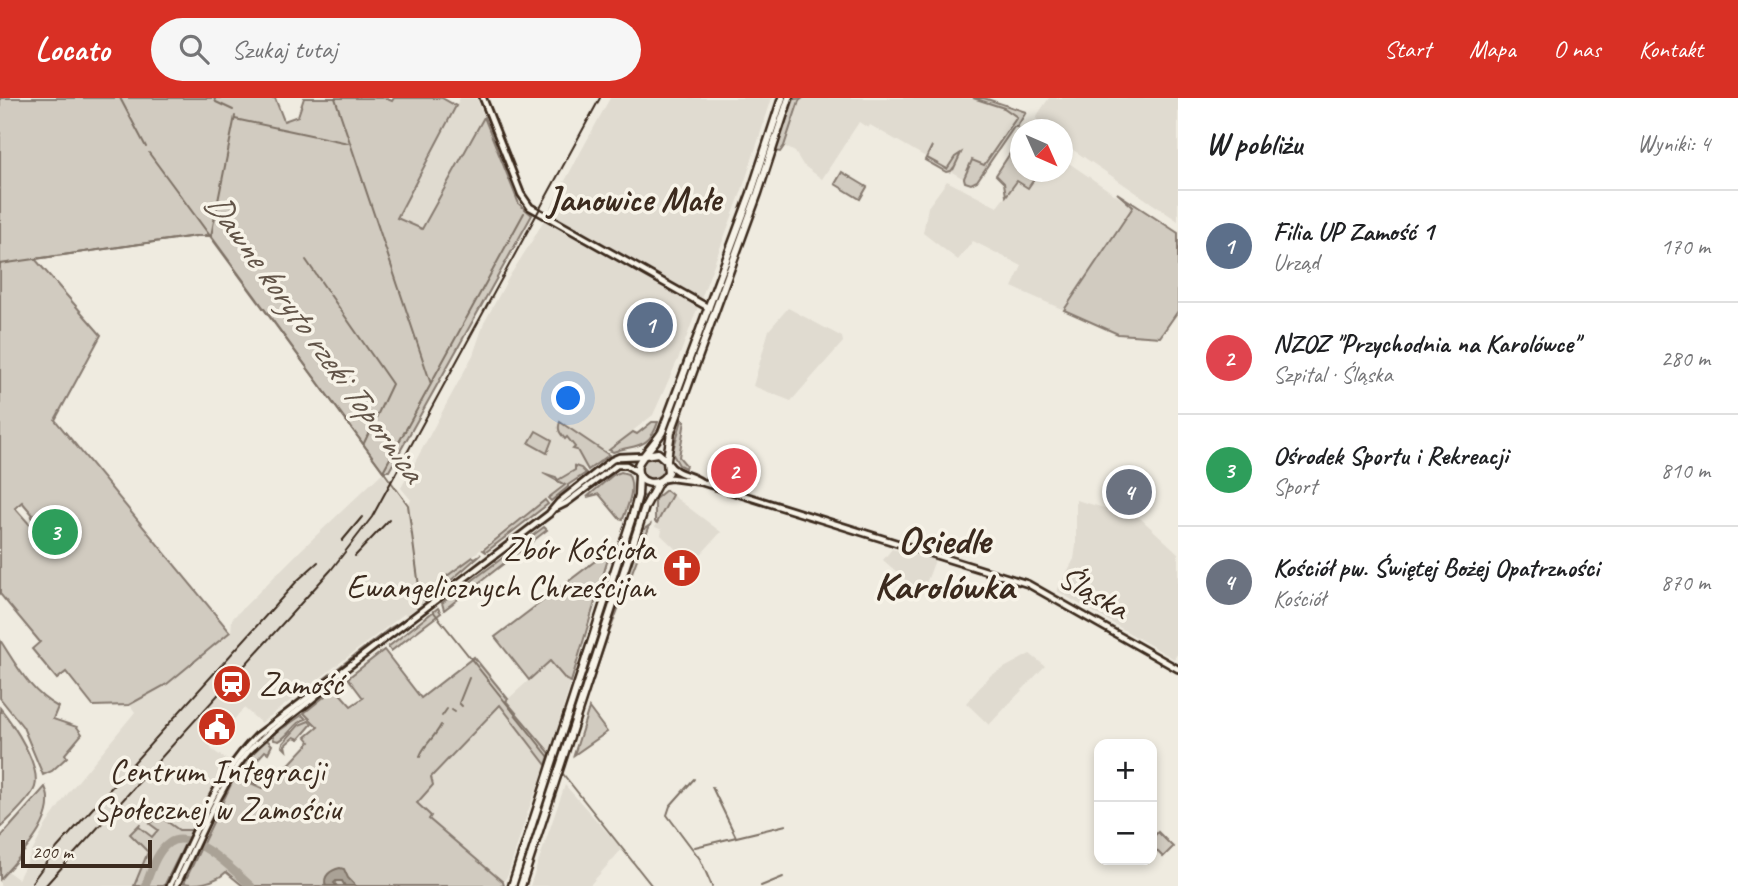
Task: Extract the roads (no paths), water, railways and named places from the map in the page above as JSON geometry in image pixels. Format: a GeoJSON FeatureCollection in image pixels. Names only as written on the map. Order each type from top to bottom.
{"type":"FeatureCollection","features":[{"type":"Feature","properties":{"kind":"main road"},"geometry":{"type":"LineString","coordinates":[[512,886],[633,514],[638,496],[638,464],[662,432],[751,193],[782,98]]}},
{"type":"Feature","properties":{"kind":"main road"},"geometry":{"type":"LineString","coordinates":[[521,886],[645,507],[652,490],[668,472],[669,438],[789,98]]}},
{"type":"Feature","properties":{"kind":"main road"},"geometry":{"type":"LineString","coordinates":[[644,455],[658,453],[667,462]]}},
{"type":"Feature","properties":{"kind":"main road"},"geometry":{"type":"LineString","coordinates":[[639,473],[647,482],[661,481]]}},
{"type":"Feature","properties":{"kind":"street"},"geometry":{"type":"LineString","coordinates":[[483,98],[521,194],[530,207],[715,313]]}},
{"type":"Feature","properties":{"kind":"street"},"geometry":{"type":"LineString","coordinates":[[176,886],[199,833],[229,779],[244,757],[263,737],[555,508],[612,460],[644,455]]}},
{"type":"Feature","properties":{"kind":"street","name":"Śląska"},"geometry":{"type":"LineString","coordinates":[[667,462],[673,469],[701,482],[1028,584],[1178,669]]}},
{"type":"Feature","properties":{"kind":"street"},"geometry":{"type":"LineString","coordinates":[[555,508],[566,503],[617,465],[626,465],[639,473]]}},
{"type":"Feature","properties":{"kind":"street","name":"Śląska"},"geometry":{"type":"LineString","coordinates":[[661,481],[671,478],[691,483],[701,482]]}},
{"type":"Feature","properties":{"kind":"street"},"geometry":{"type":"LineString","coordinates":[[170,886],[189,854]]}},
{"type":"Feature","properties":{"kind":"waterway","name":"Dawne koryto rzeki Topornica"},"geometry":{"type":"LineString","coordinates":[[120,98],[146,147]]}},
{"type":"Feature","properties":{"kind":"waterway"},"geometry":{"type":"LineString","coordinates":[[214,98],[216,102],[233,110]]}},
{"type":"Feature","properties":{"kind":"waterway"},"geometry":{"type":"LineString","coordinates":[[335,98],[431,384],[383,471]]}},
{"type":"Feature","properties":{"kind":"waterway"},"geometry":{"type":"LineString","coordinates":[[205,235],[211,236],[235,116]]}},
{"type":"Feature","properties":{"kind":"waterway"},"geometry":{"type":"LineString","coordinates":[[235,119],[348,143]]}},
{"type":"Feature","properties":{"kind":"waterway","name":"Dawne koryto rzeki Topornica"},"geometry":{"type":"LineString","coordinates":[[149,153],[408,505],[420,594],[425,601]]}},
{"type":"Feature","properties":{"kind":"waterway"},"geometry":{"type":"LineString","coordinates":[[431,383],[524,213]]}},
{"type":"Feature","properties":{"kind":"waterway"},"geometry":{"type":"LineString","coordinates":[[0,264],[196,236]]}},
{"type":"Feature","properties":{"kind":"waterway"},"geometry":{"type":"LineString","coordinates":[[306,260],[392,384],[364,443]]}},
{"type":"Feature","properties":{"kind":"waterway","name":"Dawne koryto rzeki Topornica"},"geometry":{"type":"LineString","coordinates":[[433,611],[549,757]]}},
{"type":"Feature","properties":{"kind":"waterway"},"geometry":{"type":"LineString","coordinates":[[462,706],[459,703],[469,678]]}},
{"type":"Feature","properties":{"kind":"waterway"},"geometry":{"type":"LineString","coordinates":[[442,716],[447,709]]}},
{"type":"Feature","properties":{"kind":"waterway"},"geometry":{"type":"LineString","coordinates":[[420,757],[441,725]]}},
{"type":"Feature","properties":{"kind":"waterway","name":"Dawne koryto rzeki Topornica"},"geometry":{"type":"LineString","coordinates":[[563,774],[652,886]]}},
{"type":"Feature","properties":{"kind":"waterway"},"geometry":{"type":"LineString","coordinates":[[694,779],[670,806],[667,815],[700,859],[712,886]]}},
{"type":"Feature","properties":{"kind":"waterway"},"geometry":{"type":"LineString","coordinates":[[712,787],[736,837]]}},
{"type":"Feature","properties":{"kind":"waterway"},"geometry":{"type":"LineString","coordinates":[[695,847],[786,825]]}},
{"type":"Feature","properties":{"kind":"waterway"},"geometry":{"type":"LineString","coordinates":[[145,886],[161,852],[169,843],[178,840],[189,841],[213,853],[251,886]]}},
{"type":"Feature","properties":{"kind":"waterway"},"geometry":{"type":"LineString","coordinates":[[761,886],[783,877]]}},
{"type":"Feature","properties":{"kind":"railway"},"geometry":{"type":"LineString","coordinates":[[45,886],[331,570],[372,517],[600,98]]}},
{"type":"Feature","properties":{"kind":"railway"},"geometry":{"type":"LineString","coordinates":[[342,541],[362,517]]}},
{"type":"Feature","properties":{"kind":"railway"},"geometry":{"type":"LineString","coordinates":[[355,556],[389,520]]}},
{"type":"Feature","properties":{"kind":"railway"},"geometry":{"type":"LineString","coordinates":[[32,882],[57,848],[298,580],[318,562]]}},
{"type":"Feature","properties":{"kind":"place","name":"Filia UP Zamość 1"},"geometry":{"type":"Point","coordinates":[650,325]}},
{"type":"Feature","properties":{"kind":"place","name":"NZOZ \"Przychodnia na Karolówce\""},"geometry":{"type":"Point","coordinates":[734,471]}},
{"type":"Feature","properties":{"kind":"place","name":"Kościół pw. Świętej Bożej Opatrzności"},"geometry":{"type":"Point","coordinates":[1129,492]}},
{"type":"Feature","properties":{"kind":"place","name":"Ośrodek Sportu i Rekreacji"},"geometry":{"type":"Point","coordinates":[55,532]}},
{"type":"Feature","properties":{"kind":"place","name":"Zbór Kościoła Ewangelicznych Chrześcijan"},"geometry":{"type":"Point","coordinates":[682,568]}},
{"type":"Feature","properties":{"kind":"place","name":"Zamość"},"geometry":{"type":"Point","coordinates":[232,684]}},
{"type":"Feature","properties":{"kind":"place","name":"Centrum Integracji Społecznej w Zamościu"},"geometry":{"type":"Point","coordinates":[217,727]}},
{"type":"Feature","properties":{"kind":"district","name":"Janowice Małe"},"geometry":{"type":"Point","coordinates":[634,199]}},
{"type":"Feature","properties":{"kind":"district","name":"Osiedle Karolówka"},"geometry":{"type":"Point","coordinates":[944,563]}}]}
